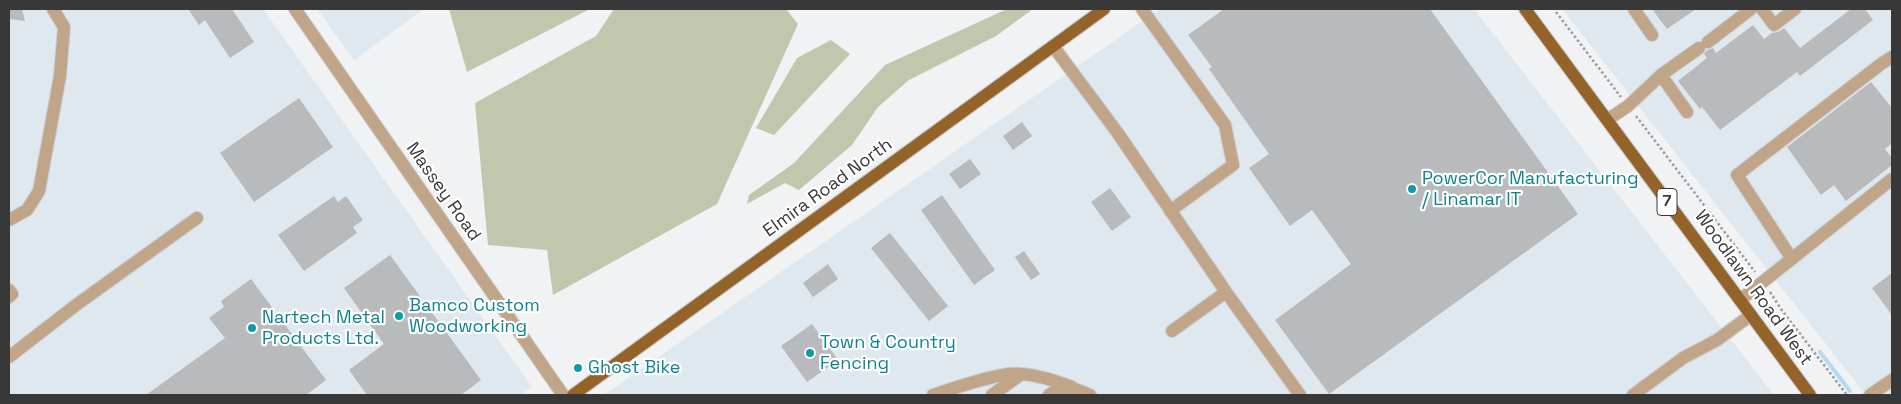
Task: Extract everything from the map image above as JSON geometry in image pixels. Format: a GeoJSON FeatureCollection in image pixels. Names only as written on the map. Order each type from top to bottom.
{"type":"FeatureCollection","features":[{"type":"Feature","properties":{"kind":"main road","name":"Elmira Road North"},"geometry":{"type":"LineString","coordinates":[[572,395],[1104,9]]}},
{"type":"Feature","properties":{"kind":"main road","name":"Woodlawn Road West"},"geometry":{"type":"LineString","coordinates":[[1531,11],[1607,120],[1810,395]]}},
{"type":"Feature","properties":{"kind":"street"},"geometry":{"type":"LineString","coordinates":[[9,220],[27,210],[39,191],[60,76],[64,27],[53,9]]}},
{"type":"Feature","properties":{"kind":"street","name":"Massey Road"},"geometry":{"type":"LineString","coordinates":[[294,9],[563,395]]}},
{"type":"Feature","properties":{"kind":"street"},"geometry":{"type":"LineString","coordinates":[[1142,9],[1225,125],[1233,165],[1170,211]]}},
{"type":"Feature","properties":{"kind":"street"},"geometry":{"type":"LineString","coordinates":[[1634,9],[1652,35]]}},
{"type":"Feature","properties":{"kind":"street"},"geometry":{"type":"LineString","coordinates":[[1607,120],[1628,106],[1661,75],[1704,45],[1750,9]]}},
{"type":"Feature","properties":{"kind":"street"},"geometry":{"type":"LineString","coordinates":[[1762,9],[1774,25],[1795,9]]}},
{"type":"Feature","properties":{"kind":"street"},"geometry":{"type":"LineString","coordinates":[[1053,46],[1118,132],[1226,292],[1300,395]]}},
{"type":"Feature","properties":{"kind":"street"},"geometry":{"type":"LineString","coordinates":[[1792,259],[1737,175],[1892,57]]}},
{"type":"Feature","properties":{"kind":"street"},"geometry":{"type":"LineString","coordinates":[[1661,75],[1687,112]]}},
{"type":"Feature","properties":{"kind":"street"},"geometry":{"type":"LineString","coordinates":[[1740,300],[1892,179]]}},
{"type":"Feature","properties":{"kind":"street"},"geometry":{"type":"LineString","coordinates":[[9,357],[76,305],[197,218]]}},
{"type":"Feature","properties":{"kind":"street"},"geometry":{"type":"LineString","coordinates":[[9,290],[12,294],[9,297]]}},
{"type":"Feature","properties":{"kind":"street"},"geometry":{"type":"LineString","coordinates":[[1172,331],[1226,292]]}},
{"type":"Feature","properties":{"kind":"street"},"geometry":{"type":"LineString","coordinates":[[1633,395],[1683,358],[1717,340],[1751,315]]}},
{"type":"Feature","properties":{"kind":"street"},"geometry":{"type":"LineString","coordinates":[[934,395],[1010,374],[1050,378],[1090,395]]}},
{"type":"Feature","properties":{"kind":"street"},"geometry":{"type":"LineString","coordinates":[[992,395],[1020,375]]}},
{"type":"Feature","properties":{"kind":"street"},"geometry":{"type":"LineString","coordinates":[[1870,395],[1892,380]]}},
{"type":"Feature","properties":{"kind":"street"},"geometry":{"type":"LineString","coordinates":[[1049,395],[1056,390],[1072,387]]}},
{"type":"Feature","properties":{"kind":"path"},"geometry":{"type":"LineString","coordinates":[[1556,12],[1847,395]]}},
{"type":"Feature","properties":{"kind":"shaded area"},"geometry":{"type":"Polygon","coordinates":[[[9,9],[263,9],[532,387],[521,395],[9,395],[9,9]]]}},
{"type":"Feature","properties":{"kind":"shaded area"},"geometry":{"type":"Polygon","coordinates":[[[317,9],[424,9],[354,60],[317,9]]]}},
{"type":"Feature","properties":{"kind":"shaded area"},"geometry":{"type":"Polygon","coordinates":[[[1160,9],[1474,9],[1774,395],[604,395],[1160,9]]]}},
{"type":"Feature","properties":{"kind":"shaded area"},"geometry":{"type":"Polygon","coordinates":[[[1562,9],[1892,9],[1892,395],[1866,395],[1562,9]]]}},
{"type":"Feature","properties":{"kind":"green space"},"geometry":{"type":"Polygon","coordinates":[[[449,9],[590,9],[467,72],[449,9]]]}},
{"type":"Feature","properties":{"kind":"green space"},"geometry":{"type":"Polygon","coordinates":[[[614,9],[786,9],[798,24],[717,204],[553,295],[547,250],[488,245],[475,103],[596,36],[614,9]]]}},
{"type":"Feature","properties":{"kind":"green space"},"geometry":{"type":"Polygon","coordinates":[[[1007,9],[1033,9],[996,36],[909,80],[878,107],[852,145],[799,190],[785,183],[747,204],[749,195],[794,163],[885,65],[1007,9]]]}},
{"type":"Feature","properties":{"kind":"green space"},"geometry":{"type":"Polygon","coordinates":[[[831,40],[850,54],[774,135],[756,128],[797,58],[831,40]]]}},
{"type":"Feature","properties":{"kind":"building"},"geometry":{"type":"Polygon","coordinates":[[[9,9],[22,9],[25,21],[9,19],[9,9]]]}},
{"type":"Feature","properties":{"kind":"building"},"geometry":{"type":"Polygon","coordinates":[[[188,9],[232,9],[254,42],[230,58],[205,20],[199,25],[188,9]]]}},
{"type":"Feature","properties":{"kind":"building","name":"PowerCor Manufacturing / Linamar IT"},"geometry":{"type":"Polygon","coordinates":[[[1224,9],[1430,9],[1578,214],[1329,394],[1275,320],[1351,264],[1312,210],[1290,226],[1249,168],[1269,154],[1209,69],[1212,67],[1188,35],[1224,9]]]}},
{"type":"Feature","properties":{"kind":"building"},"geometry":{"type":"Polygon","coordinates":[[[1652,9],[1696,9],[1667,29],[1652,9]]]}},
{"type":"Feature","properties":{"kind":"building"},"geometry":{"type":"Polygon","coordinates":[[[1851,9],[1865,9],[1873,20],[1800,76],[1797,72],[1720,130],[1702,107],[1700,109],[1678,81],[1707,58],[1704,54],[1707,50],[1713,48],[1716,53],[1753,25],[1764,39],[1784,28],[1800,48],[1851,9]]]}},
{"type":"Feature","properties":{"kind":"building"},"geometry":{"type":"Polygon","coordinates":[[[1871,82],[1892,108],[1892,143],[1885,149],[1892,158],[1892,165],[1846,201],[1834,185],[1821,195],[1787,147],[1871,82]]]}},
{"type":"Feature","properties":{"kind":"building"},"geometry":{"type":"Polygon","coordinates":[[[299,98],[333,147],[254,202],[220,153],[299,98]]]}},
{"type":"Feature","properties":{"kind":"building"},"geometry":{"type":"Polygon","coordinates":[[[1022,122],[1032,136],[1013,150],[1003,136],[1022,122]]]}},
{"type":"Feature","properties":{"kind":"building"},"geometry":{"type":"Polygon","coordinates":[[[970,159],[981,174],[960,189],[949,174],[970,159]]]}},
{"type":"Feature","properties":{"kind":"building"},"geometry":{"type":"Polygon","coordinates":[[[1110,188],[1131,217],[1112,231],[1091,202],[1110,188]]]}},
{"type":"Feature","properties":{"kind":"building"},"geometry":{"type":"Polygon","coordinates":[[[942,195],[995,270],[974,285],[921,210],[942,195]]]}},
{"type":"Feature","properties":{"kind":"building"},"geometry":{"type":"Polygon","coordinates":[[[334,196],[338,202],[346,196],[363,220],[353,227],[357,233],[304,271],[278,235],[334,196]]]}},
{"type":"Feature","properties":{"kind":"building"},"geometry":{"type":"Polygon","coordinates":[[[890,233],[948,306],[929,321],[871,248],[890,233]]]}},
{"type":"Feature","properties":{"kind":"building"},"geometry":{"type":"Polygon","coordinates":[[[1024,251],[1040,274],[1031,280],[1015,257],[1024,251]]]}},
{"type":"Feature","properties":{"kind":"building","name":"Bamco Custom Woodworking"},"geometry":{"type":"Polygon","coordinates":[[[390,255],[481,380],[461,395],[367,395],[349,370],[384,344],[344,288],[390,255]]]}},
{"type":"Feature","properties":{"kind":"building"},"geometry":{"type":"Polygon","coordinates":[[[828,264],[838,279],[813,297],[803,283],[828,264]]]}},
{"type":"Feature","properties":{"kind":"building"},"geometry":{"type":"Polygon","coordinates":[[[1892,273],[1892,315],[1872,288],[1892,273]]]}},
{"type":"Feature","properties":{"kind":"building","name":"Nartech Metal Products Ltd."},"geometry":{"type":"Polygon","coordinates":[[[251,279],[326,380],[306,395],[146,395],[225,338],[209,318],[224,307],[221,301],[251,279]]]}},
{"type":"Feature","properties":{"kind":"building","name":"Town & Country Fencing"},"geometry":{"type":"Polygon","coordinates":[[[812,324],[838,360],[807,382],[781,346],[812,324]]]}},
{"type":"Feature","properties":{"kind":"waterway"},"geometry":{"type":"LineString","coordinates":[[1820,352],[1850,391]]}},
{"type":"Feature","properties":{"kind":"place","name":"PowerCor Manufacturing / Linamar IT"},"geometry":{"type":"Point","coordinates":[1412,189]}},
{"type":"Feature","properties":{"kind":"place","name":"Bamco Custom Woodworking"},"geometry":{"type":"Point","coordinates":[399,316]}},
{"type":"Feature","properties":{"kind":"place","name":"Nartech Metal Products Ltd."},"geometry":{"type":"Point","coordinates":[252,328]}},
{"type":"Feature","properties":{"kind":"place","name":"Town & Country Fencing"},"geometry":{"type":"Point","coordinates":[810,353]}},
{"type":"Feature","properties":{"kind":"place","name":"Ghost Bike"},"geometry":{"type":"Point","coordinates":[578,368]}}]}
